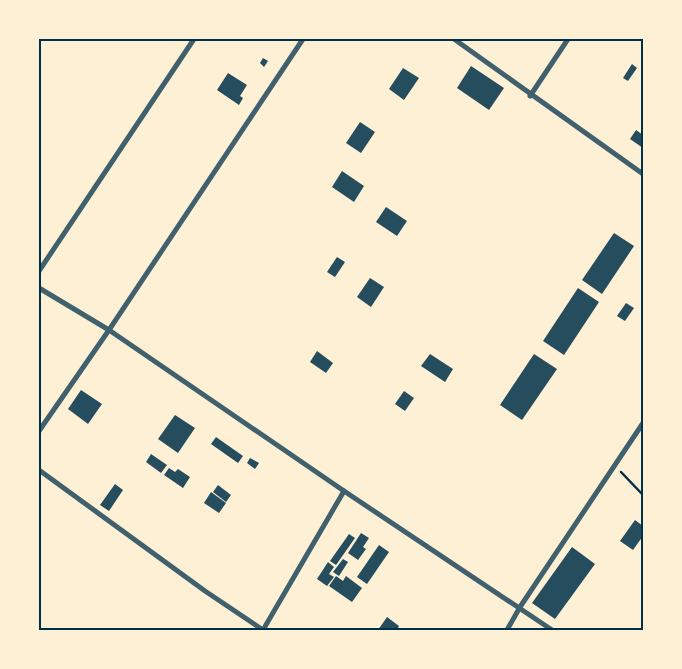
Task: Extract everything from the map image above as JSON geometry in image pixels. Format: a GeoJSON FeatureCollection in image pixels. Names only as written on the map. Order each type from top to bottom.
{"type":"FeatureCollection","features":[{"type":"Feature","properties":{"kind":"street"},"geometry":{"type":"LineString","coordinates":[[39,271],[194,39]]}},
{"type":"Feature","properties":{"kind":"street"},"geometry":{"type":"LineString","coordinates":[[39,431],[110,330],[303,39]]}},
{"type":"Feature","properties":{"kind":"street"},"geometry":{"type":"LineString","coordinates":[[454,39],[530,96],[643,174]]}},
{"type":"Feature","properties":{"kind":"street"},"geometry":{"type":"LineString","coordinates":[[530,96],[568,39]]}},
{"type":"Feature","properties":{"kind":"street"},"geometry":{"type":"LineString","coordinates":[[39,288],[110,330],[344,492],[552,630]]}},
{"type":"Feature","properties":{"kind":"street"},"geometry":{"type":"LineString","coordinates":[[508,630],[520,607],[643,423]]}},
{"type":"Feature","properties":{"kind":"street"},"geometry":{"type":"LineString","coordinates":[[39,470],[165,563],[263,630],[344,492]]}},
{"type":"Feature","properties":{"kind":"path"},"geometry":{"type":"LineString","coordinates":[[615,465],[643,495]]}},
{"type":"Feature","properties":{"kind":"building"},"geometry":{"type":"Polygon","coordinates":[[[263,58],[268,61],[264,67],[260,63],[263,58]]]}},
{"type":"Feature","properties":{"kind":"building"},"geometry":{"type":"Polygon","coordinates":[[[632,64],[637,68],[628,81],[623,78],[632,64]]]}},
{"type":"Feature","properties":{"kind":"building"},"geometry":{"type":"Polygon","coordinates":[[[471,66],[504,88],[489,110],[457,88],[471,66]]]}},
{"type":"Feature","properties":{"kind":"building"},"geometry":{"type":"Polygon","coordinates":[[[403,68],[419,78],[404,100],[389,89],[403,68]]]}},
{"type":"Feature","properties":{"kind":"building"},"geometry":{"type":"Polygon","coordinates":[[[228,73],[247,85],[240,96],[243,98],[239,105],[217,90],[228,73]]]}},
{"type":"Feature","properties":{"kind":"building"},"geometry":{"type":"Polygon","coordinates":[[[360,122],[375,132],[361,153],[346,143],[360,122]]]}},
{"type":"Feature","properties":{"kind":"building"},"geometry":{"type":"Polygon","coordinates":[[[636,130],[643,135],[643,148],[630,139],[636,130]]]}},
{"type":"Feature","properties":{"kind":"building"},"geometry":{"type":"Polygon","coordinates":[[[342,171],[364,186],[354,202],[332,187],[342,171]]]}},
{"type":"Feature","properties":{"kind":"building"},"geometry":{"type":"Polygon","coordinates":[[[386,207],[407,221],[397,236],[376,222],[386,207]]]}},
{"type":"Feature","properties":{"kind":"building"},"geometry":{"type":"Polygon","coordinates":[[[614,233],[634,246],[602,294],[582,280],[614,233]]]}},
{"type":"Feature","properties":{"kind":"building"},"geometry":{"type":"Polygon","coordinates":[[[337,257],[345,262],[335,277],[327,272],[337,257]]]}},
{"type":"Feature","properties":{"kind":"building"},"geometry":{"type":"Polygon","coordinates":[[[370,278],[384,287],[371,307],[357,297],[370,278]]]}},
{"type":"Feature","properties":{"kind":"building"},"geometry":{"type":"Polygon","coordinates":[[[578,288],[599,302],[564,355],[543,341],[578,288]]]}},
{"type":"Feature","properties":{"kind":"building"},"geometry":{"type":"Polygon","coordinates":[[[626,303],[634,308],[625,321],[617,316],[626,303]]]}},
{"type":"Feature","properties":{"kind":"building"},"geometry":{"type":"Polygon","coordinates":[[[317,351],[333,363],[326,373],[310,362],[317,351]]]}},
{"type":"Feature","properties":{"kind":"building"},"geometry":{"type":"Polygon","coordinates":[[[430,354],[453,369],[445,382],[421,366],[430,354]]]}},
{"type":"Feature","properties":{"kind":"building"},"geometry":{"type":"Polygon","coordinates":[[[534,354],[557,369],[522,420],[500,405],[534,354]]]}},
{"type":"Feature","properties":{"kind":"building"},"geometry":{"type":"Polygon","coordinates":[[[81,390],[102,404],[88,424],[68,409],[81,390]]]}},
{"type":"Feature","properties":{"kind":"building"},"geometry":{"type":"Polygon","coordinates":[[[404,391],[414,398],[405,411],[395,404],[404,391]]]}},
{"type":"Feature","properties":{"kind":"building"},"geometry":{"type":"Polygon","coordinates":[[[175,415],[195,428],[178,453],[158,439],[175,415]]]}},
{"type":"Feature","properties":{"kind":"building"},"geometry":{"type":"Polygon","coordinates":[[[216,437],[243,456],[238,463],[211,444],[216,437]]]}},
{"type":"Feature","properties":{"kind":"building"},"geometry":{"type":"Polygon","coordinates":[[[151,454],[167,465],[161,473],[146,462],[151,454]]]}},
{"type":"Feature","properties":{"kind":"building"},"geometry":{"type":"Polygon","coordinates":[[[250,458],[259,463],[255,469],[247,463],[250,458]]]}},
{"type":"Feature","properties":{"kind":"building"},"geometry":{"type":"Polygon","coordinates":[[[169,468],[175,472],[178,469],[190,477],[183,488],[164,475],[169,468]]]}},
{"type":"Feature","properties":{"kind":"building"},"geometry":{"type":"Polygon","coordinates":[[[115,484],[123,490],[109,511],[100,505],[115,484]]]}},
{"type":"Feature","properties":{"kind":"building"},"geometry":{"type":"Polygon","coordinates":[[[218,485],[231,495],[226,502],[213,492],[218,485]]]}},
{"type":"Feature","properties":{"kind":"building"},"geometry":{"type":"Polygon","coordinates":[[[211,492],[226,503],[219,513],[204,503],[211,492]]]}},
{"type":"Feature","properties":{"kind":"building"},"geometry":{"type":"Polygon","coordinates":[[[635,520],[643,526],[643,536],[633,550],[620,541],[635,520]]]}},
{"type":"Feature","properties":{"kind":"building"},"geometry":{"type":"Polygon","coordinates":[[[361,533],[369,538],[363,547],[366,549],[358,560],[348,553],[361,533]]]}},
{"type":"Feature","properties":{"kind":"building"},"geometry":{"type":"Polygon","coordinates":[[[349,534],[355,538],[336,565],[330,561],[349,534]]]}},
{"type":"Feature","properties":{"kind":"building"},"geometry":{"type":"Polygon","coordinates":[[[379,545],[389,552],[367,584],[357,577],[379,545]]]}},
{"type":"Feature","properties":{"kind":"building"},"geometry":{"type":"Polygon","coordinates":[[[572,547],[595,564],[555,619],[532,603],[572,547]]]}},
{"type":"Feature","properties":{"kind":"building"},"geometry":{"type":"Polygon","coordinates":[[[343,559],[348,562],[339,576],[333,572],[343,559]]]}},
{"type":"Feature","properties":{"kind":"building"},"geometry":{"type":"Polygon","coordinates":[[[328,562],[334,567],[329,574],[334,577],[327,586],[317,579],[328,562]]]}},
{"type":"Feature","properties":{"kind":"building"},"geometry":{"type":"Polygon","coordinates":[[[336,576],[343,581],[346,576],[362,588],[352,602],[329,586],[336,576]]]}},
{"type":"Feature","properties":{"kind":"building"},"geometry":{"type":"Polygon","coordinates":[[[387,617],[399,626],[397,630],[378,630],[387,617]]]}}]}
